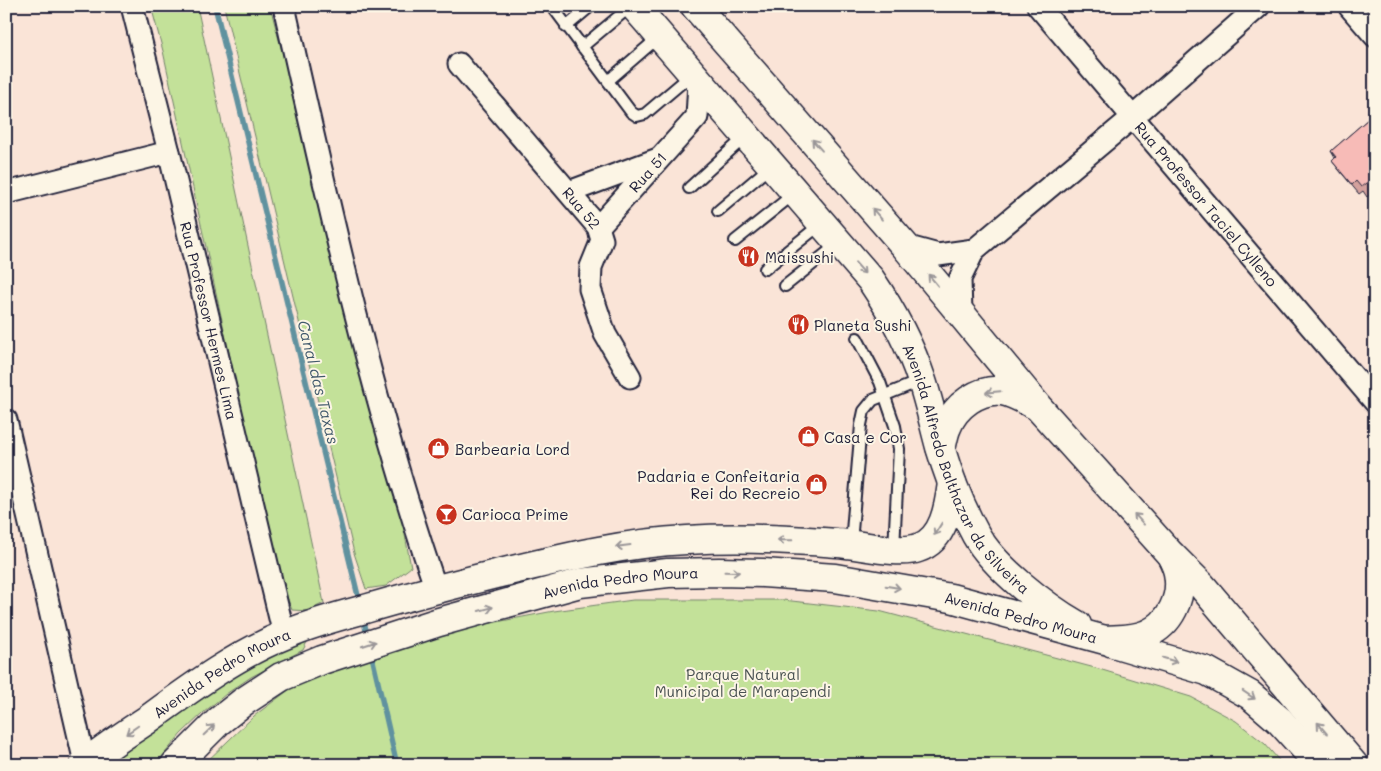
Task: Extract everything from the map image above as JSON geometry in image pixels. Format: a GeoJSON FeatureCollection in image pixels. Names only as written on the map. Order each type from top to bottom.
{"type":"FeatureCollection","features":[{"type":"Feature","properties":{"kind":"main road","name":"Avenida Alfredo Balthazar da Silveira"},"geometry":{"type":"LineString","coordinates":[[633,6],[871,280],[889,306],[922,380],[952,483],[977,536],[1006,572],[1061,616],[1105,640],[1207,671],[1250,695],[1279,720],[1320,765]]}},
{"type":"Feature","properties":{"kind":"main road"},"geometry":{"type":"LineString","coordinates":[[695,6],[905,246],[1038,406],[1171,556],[1202,586],[1354,765]]}},
{"type":"Feature","properties":{"kind":"main road"},"geometry":{"type":"LineString","coordinates":[[941,449],[947,426],[958,410],[972,398],[983,393],[1002,392],[1038,406]]}},
{"type":"Feature","properties":{"kind":"main road","name":"Avenida Pedro Moura"},"geometry":{"type":"LineString","coordinates":[[85,764],[198,684],[243,656],[284,635],[309,625],[430,591],[571,556],[628,546],[715,539],[851,544],[894,550],[917,549],[930,541],[945,518],[952,483]]}},
{"type":"Feature","properties":{"kind":"main road"},"geometry":{"type":"LineString","coordinates":[[1105,640],[1147,634],[1162,624],[1174,609],[1179,591],[1178,573],[1171,556]]}},
{"type":"Feature","properties":{"kind":"main road","name":"Avenida Pedro Moura"},"geometry":{"type":"LineString","coordinates":[[175,765],[219,721],[243,702],[281,677],[322,660],[439,622],[580,584],[668,573],[754,573],[845,580],[951,598],[1105,640]]}},
{"type":"Feature","properties":{"kind":"street","name":"Rua Professor Hermes Lima"},"geometry":{"type":"LineString","coordinates":[[132,6],[169,152],[284,635]]}},
{"type":"Feature","properties":{"kind":"street"},"geometry":{"type":"LineString","coordinates":[[284,6],[346,278],[416,528],[430,591]]}},
{"type":"Feature","properties":{"kind":"street","name":"Rua Professor Taciel Cylleno"},"geometry":{"type":"LineString","coordinates":[[1038,6],[1375,402]]}},
{"type":"Feature","properties":{"kind":"street"},"geometry":{"type":"LineString","coordinates":[[961,313],[960,279],[974,250],[1133,117],[1259,6]]}},
{"type":"Feature","properties":{"kind":"street"},"geometry":{"type":"LineString","coordinates":[[1349,6],[1375,36]]}},
{"type":"Feature","properties":{"kind":"street","name":"Rua 52"},"geometry":{"type":"LineString","coordinates":[[459,64],[598,227],[602,240],[592,267],[590,289],[605,334],[630,377]]}},
{"type":"Feature","properties":{"kind":"street"},"geometry":{"type":"LineString","coordinates":[[696,78],[697,117],[713,118],[741,129]]}},
{"type":"Feature","properties":{"kind":"street","name":"Rua 51"},"geometry":{"type":"LineString","coordinates":[[598,227],[697,117]]}},
{"type":"Feature","properties":{"kind":"street"},"geometry":{"type":"LineString","coordinates":[[6,193],[169,152]]}},
{"type":"Feature","properties":{"kind":"street"},"geometry":{"type":"LineString","coordinates":[[569,192],[661,158]]}},
{"type":"Feature","properties":{"kind":"street"},"geometry":{"type":"LineString","coordinates":[[905,246],[938,255],[974,250]]}},
{"type":"Feature","properties":{"kind":"street"},"geometry":{"type":"LineString","coordinates":[[6,420],[85,764]]}},
{"type":"Feature","properties":{"kind":"lane"},"geometry":{"type":"LineString","coordinates":[[552,6],[631,112],[637,116],[642,116],[696,78]]}},
{"type":"Feature","properties":{"kind":"lane"},"geometry":{"type":"LineString","coordinates":[[566,27],[591,6]]}},
{"type":"Feature","properties":{"kind":"lane"},"geometry":{"type":"LineString","coordinates":[[582,47],[633,6]]}},
{"type":"Feature","properties":{"kind":"lane"},"geometry":{"type":"LineString","coordinates":[[608,81],[660,36]]}},
{"type":"Feature","properties":{"kind":"lane"},"geometry":{"type":"LineString","coordinates":[[689,188],[741,129]]}},
{"type":"Feature","properties":{"kind":"lane"},"geometry":{"type":"LineString","coordinates":[[718,211],[772,165]]}},
{"type":"Feature","properties":{"kind":"lane"},"geometry":{"type":"LineString","coordinates":[[735,241],[795,192]]}},
{"type":"Feature","properties":{"kind":"lane"},"geometry":{"type":"LineString","coordinates":[[765,269],[831,234]]}},
{"type":"Feature","properties":{"kind":"lane"},"geometry":{"type":"LineString","coordinates":[[785,286],[831,234]]}},
{"type":"Feature","properties":{"kind":"lane"},"geometry":{"type":"LineString","coordinates":[[857,338],[880,382],[895,426],[899,449],[894,550]]}},
{"type":"Feature","properties":{"kind":"lane"},"geometry":{"type":"LineString","coordinates":[[851,544],[861,425],[864,411],[873,400],[884,394],[922,380]]}},
{"type":"Feature","properties":{"kind":"green space"},"geometry":{"type":"Polygon","coordinates":[[[151,6],[197,6],[324,603],[308,611],[292,610],[287,597],[259,489],[163,51],[151,6]]]}},
{"type":"Feature","properties":{"kind":"green space"},"geometry":{"type":"Polygon","coordinates":[[[224,6],[270,6],[392,466],[411,567],[386,586],[366,589],[354,553],[224,6]]]}},
{"type":"Feature","properties":{"kind":"green space","name":"Parque Natural Municipal de Marapendi"},"geometry":{"type":"Polygon","coordinates":[[[633,600],[783,600],[879,611],[1099,669],[1191,697],[1236,721],[1265,744],[1283,765],[203,765],[254,716],[294,686],[439,633],[554,611],[633,600]]]}},
{"type":"Feature","properties":{"kind":"green space"},"geometry":{"type":"Polygon","coordinates":[[[308,640],[303,650],[251,677],[226,694],[181,734],[155,765],[102,765],[245,665],[308,640]]]}},
{"type":"Feature","properties":{"kind":"building"},"geometry":{"type":"Polygon","coordinates":[[[1375,113],[1375,176],[1361,187],[1356,181],[1352,185],[1332,161],[1336,157],[1331,151],[1375,113]]]}},
{"type":"Feature","properties":{"kind":"waterway","name":"Canal das Taxas"},"geometry":{"type":"LineString","coordinates":[[215,6],[360,604]]}},
{"type":"Feature","properties":{"kind":"waterway","name":"Canal das Taxas"},"geometry":{"type":"LineString","coordinates":[[363,618],[368,638]]}},
{"type":"Feature","properties":{"kind":"waterway","name":"Canal das Taxas"},"geometry":{"type":"LineString","coordinates":[[371,652],[397,765]]}},
{"type":"Feature","properties":{"kind":"place","name":"Maissushi"},"geometry":{"type":"Point","coordinates":[749,257]}},
{"type":"Feature","properties":{"kind":"place","name":"Planeta Sushi"},"geometry":{"type":"Point","coordinates":[798,325]}},
{"type":"Feature","properties":{"kind":"place","name":"Casa e Cor"},"geometry":{"type":"Point","coordinates":[808,437]}},
{"type":"Feature","properties":{"kind":"place","name":"Barbearia Lord"},"geometry":{"type":"Point","coordinates":[439,449]}},
{"type":"Feature","properties":{"kind":"place","name":"Padaria e Confeitaria Rei do Recreio"},"geometry":{"type":"Point","coordinates":[816,485]}},
{"type":"Feature","properties":{"kind":"place","name":"Carioca Prime"},"geometry":{"type":"Point","coordinates":[446,514]}}]}
